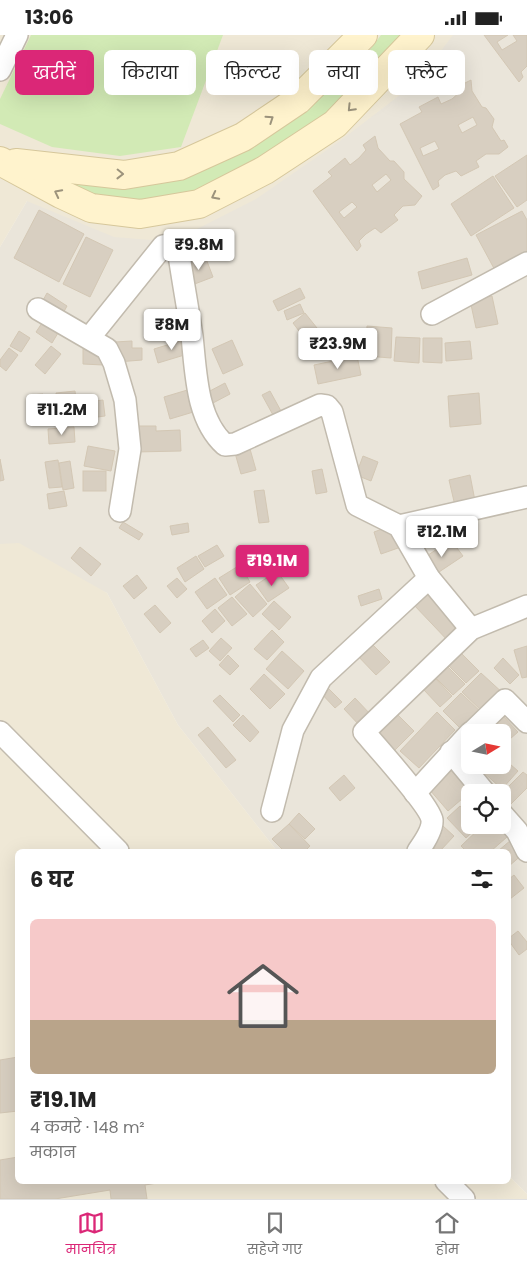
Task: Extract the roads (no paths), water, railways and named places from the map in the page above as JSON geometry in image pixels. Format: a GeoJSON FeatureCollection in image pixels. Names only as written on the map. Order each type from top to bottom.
{"type":"FeatureCollection","features":[{"type":"Feature","properties":{"kind":"street"},"geometry":{"type":"LineString","coordinates":[[0,70],[17,35]]}},
{"type":"Feature","properties":{"kind":"street"},"geometry":{"type":"LineString","coordinates":[[1,161],[124,175],[179,166],[243,137],[298,100],[363,35]]}},
{"type":"Feature","properties":{"kind":"street"},"geometry":{"type":"LineString","coordinates":[[1,161],[61,194],[92,208],[140,214],[199,203],[265,170],[335,124],[420,35]]}},
{"type":"Feature","properties":{"kind":"street"},"geometry":{"type":"LineString","coordinates":[[90,337],[163,246],[170,245],[176,249],[179,255],[199,391],[206,415],[216,437],[225,445],[236,445],[320,405],[327,406],[332,412],[357,505],[399,526],[429,578],[471,629]]}},
{"type":"Feature","properties":{"kind":"street"},"geometry":{"type":"LineString","coordinates":[[432,314],[527,263]]}},
{"type":"Feature","properties":{"kind":"street"},"geometry":{"type":"LineString","coordinates":[[38,309],[90,337],[106,349],[114,363],[125,400],[130,449],[120,511]]}},
{"type":"Feature","properties":{"kind":"street"},"geometry":{"type":"LineString","coordinates":[[399,526],[527,497]]}},
{"type":"Feature","properties":{"kind":"street"},"geometry":{"type":"LineString","coordinates":[[272,811],[293,730],[321,678],[429,578]]}},
{"type":"Feature","properties":{"kind":"street"},"geometry":{"type":"LineString","coordinates":[[419,849],[432,822],[415,793],[364,732],[471,629],[527,606]]}},
{"type":"Feature","properties":{"kind":"street"},"geometry":{"type":"LineString","coordinates":[[479,724],[505,699],[527,722]]}},
{"type":"Feature","properties":{"kind":"street"},"geometry":{"type":"LineString","coordinates":[[0,733],[116,849]]}},
{"type":"Feature","properties":{"kind":"street"},"geometry":{"type":"LineString","coordinates":[[415,793],[461,742]]}},
{"type":"Feature","properties":{"kind":"street"},"geometry":{"type":"LineString","coordinates":[[451,752],[477,784]]}},
{"type":"Feature","properties":{"kind":"street"},"geometry":{"type":"LineString","coordinates":[[511,819],[522,826],[527,851]]}},
{"type":"Feature","properties":{"kind":"street"},"geometry":{"type":"LineString","coordinates":[[449,1184],[464,1199]]}}]}
